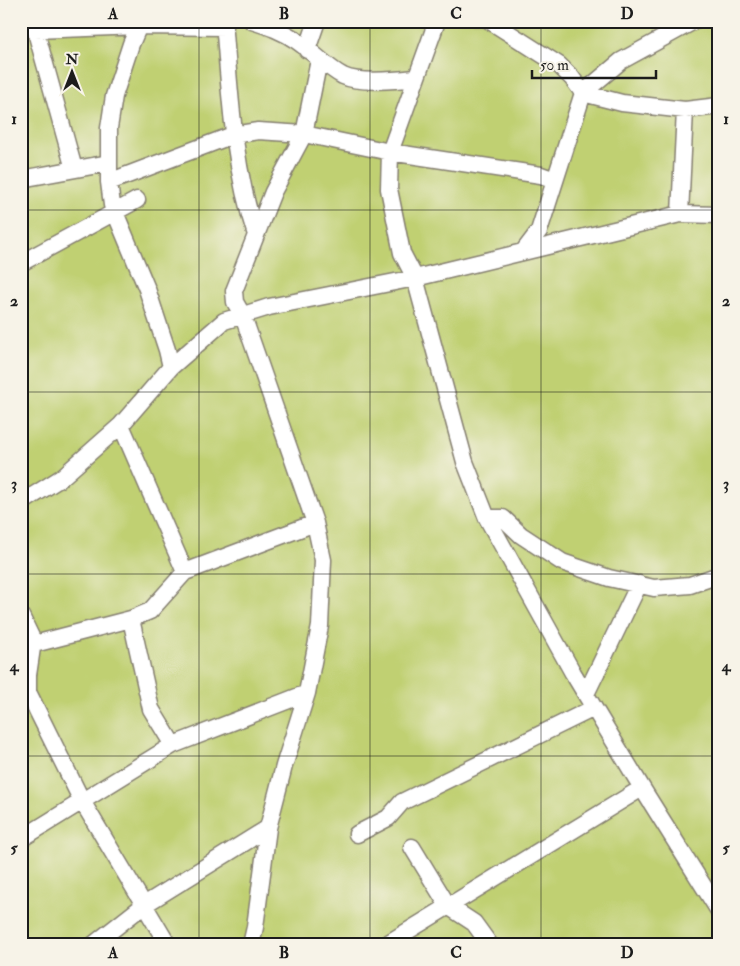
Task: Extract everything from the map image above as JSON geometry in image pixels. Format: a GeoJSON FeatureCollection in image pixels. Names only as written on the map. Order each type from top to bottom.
{"type":"FeatureCollection","features":[{"type":"Feature","properties":{"kind":"street"},"geometry":{"type":"LineString","coordinates":[[252,21],[276,29],[297,41],[345,77],[378,82],[416,78]]}},
{"type":"Feature","properties":{"kind":"street"},"geometry":{"type":"LineString","coordinates":[[307,50],[317,21]]}},
{"type":"Feature","properties":{"kind":"street"},"geometry":{"type":"LineString","coordinates":[[438,21],[390,152],[389,188],[402,253],[415,278],[465,462],[487,518],[590,701],[719,911]]}},
{"type":"Feature","properties":{"kind":"street"},"geometry":{"type":"LineString","coordinates":[[523,252],[539,231],[582,93],[621,61],[694,21]]}},
{"type":"Feature","properties":{"kind":"street"},"geometry":{"type":"LineString","coordinates":[[140,24],[130,44],[114,96],[109,128],[109,182],[114,212],[147,290],[161,329],[171,367]]}},
{"type":"Feature","properties":{"kind":"street"},"geometry":{"type":"LineString","coordinates":[[74,169],[34,25],[224,24],[233,135],[248,210],[256,235]]}},
{"type":"Feature","properties":{"kind":"street"},"geometry":{"type":"LineString","coordinates":[[500,24],[559,65],[572,78],[582,93],[622,103],[684,110],[719,106]]}},
{"type":"Feature","properties":{"kind":"street"},"geometry":{"type":"LineString","coordinates":[[251,945],[268,828],[284,766],[307,693],[320,626],[324,560],[316,523],[243,316],[235,302],[234,291],[274,192],[304,134],[320,60]]}},
{"type":"Feature","properties":{"kind":"street"},"geometry":{"type":"LineString","coordinates":[[680,214],[684,110]]}},
{"type":"Feature","properties":{"kind":"street"},"geometry":{"type":"LineString","coordinates":[[109,182],[233,135],[258,131],[304,134],[390,152],[541,175],[555,180]]}},
{"type":"Feature","properties":{"kind":"street"},"geometry":{"type":"LineString","coordinates":[[21,179],[109,163]]}},
{"type":"Feature","properties":{"kind":"street"},"geometry":{"type":"LineString","coordinates":[[21,263],[137,200]]}},
{"type":"Feature","properties":{"kind":"street"},"geometry":{"type":"LineString","coordinates":[[21,503],[61,478],[121,425],[171,367],[224,321],[270,307],[415,278],[680,214],[719,215]]}},
{"type":"Feature","properties":{"kind":"street"},"geometry":{"type":"LineString","coordinates":[[121,425],[185,572]]}},
{"type":"Feature","properties":{"kind":"street"},"geometry":{"type":"LineString","coordinates":[[487,518],[503,518],[521,535],[562,562],[609,578],[654,588],[690,585],[719,575]]}},
{"type":"Feature","properties":{"kind":"street"},"geometry":{"type":"LineString","coordinates":[[32,641],[38,643],[130,619],[150,611],[185,572],[316,523]]}},
{"type":"Feature","properties":{"kind":"street"},"geometry":{"type":"LineString","coordinates":[[357,834],[388,818],[402,802],[590,701],[638,584]]}},
{"type":"Feature","properties":{"kind":"street"},"geometry":{"type":"LineString","coordinates":[[21,616],[32,641],[28,692],[82,801],[168,945]]}},
{"type":"Feature","properties":{"kind":"street"},"geometry":{"type":"LineString","coordinates":[[130,619],[151,709],[173,745]]}},
{"type":"Feature","properties":{"kind":"street"},"geometry":{"type":"LineString","coordinates":[[21,839],[173,745],[307,693]]}},
{"type":"Feature","properties":{"kind":"street"},"geometry":{"type":"LineString","coordinates":[[385,945],[642,788]]}},
{"type":"Feature","properties":{"kind":"street"},"geometry":{"type":"LineString","coordinates":[[92,945],[144,905],[268,828]]}},
{"type":"Feature","properties":{"kind":"street"},"geometry":{"type":"LineString","coordinates":[[412,846],[448,906],[474,923],[490,945]]}},
{"type":"Feature","properties":{"kind":"green space"},"geometry":{"type":"Polygon","coordinates":[[[21,21],[719,21],[719,945],[21,945],[21,21]]]}}]}
